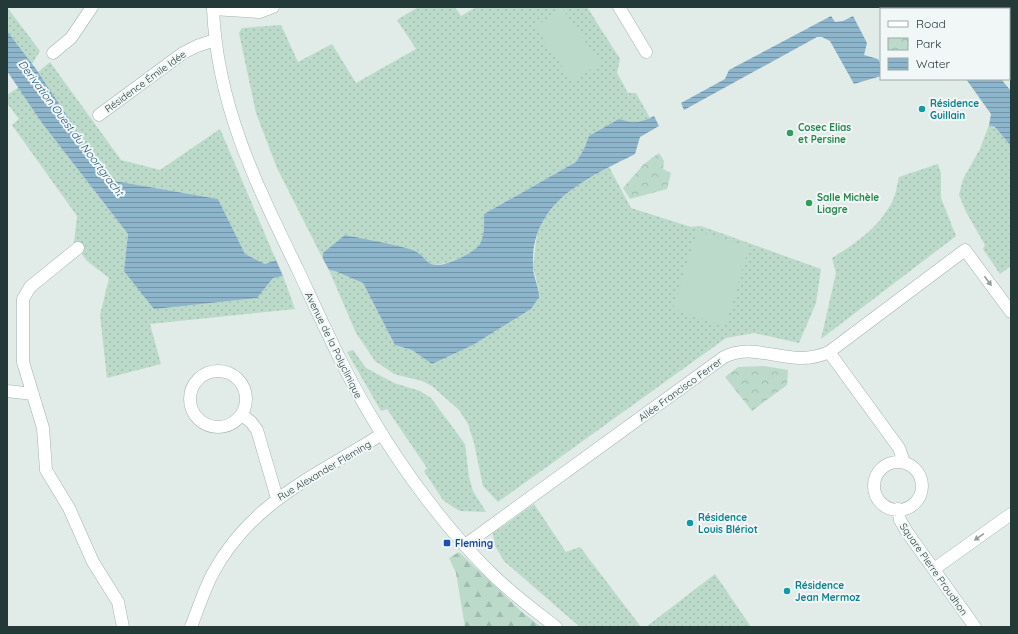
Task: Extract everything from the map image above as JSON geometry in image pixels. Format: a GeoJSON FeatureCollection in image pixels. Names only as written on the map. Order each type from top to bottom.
{"type":"FeatureCollection","features":[{"type":"Feature","properties":{"kind":"street"},"geometry":{"type":"LineString","coordinates":[[53,53],[71,38],[92,7]]}},
{"type":"Feature","properties":{"kind":"street"},"geometry":{"type":"LineString","coordinates":[[213,8],[260,12],[273,7]]}},
{"type":"Feature","properties":{"kind":"street"},"geometry":{"type":"LineString","coordinates":[[619,7],[646,52]]}},
{"type":"Feature","properties":{"kind":"street","name":"Avenue de la Polyclinique"},"geometry":{"type":"LineString","coordinates":[[213,8],[215,40],[221,76],[230,113],[250,170],[347,372],[382,434],[422,492],[465,545],[506,586],[556,627]]}},
{"type":"Feature","properties":{"kind":"street","name":"Résidence Émile Idée"},"geometry":{"type":"LineString","coordinates":[[99,116],[184,53],[197,46],[215,40]]}},
{"type":"Feature","properties":{"kind":"street"},"geometry":{"type":"LineString","coordinates":[[78,248],[30,287],[23,299],[23,362],[44,434],[48,474],[69,508],[95,566],[118,602],[123,627]]}},
{"type":"Feature","properties":{"kind":"street","name":"Allée Francisco Ferrer"},"geometry":{"type":"LineString","coordinates":[[465,545],[724,358],[731,354],[747,352],[800,359],[815,357],[829,352],[965,250],[1011,312]]}},
{"type":"Feature","properties":{"kind":"street","name":"Square Pierre Proudhon"},"geometry":{"type":"LineString","coordinates":[[829,352],[899,448],[904,462]]}},
{"type":"Feature","properties":{"kind":"street"},"geometry":{"type":"LineString","coordinates":[[216,371],[235,376],[243,385],[247,396],[242,415],[234,423],[224,427],[213,427],[202,423],[194,415],[190,404],[191,392],[196,382],[205,374],[216,371]]}},
{"type":"Feature","properties":{"kind":"street"},"geometry":{"type":"LineString","coordinates":[[7,391],[33,394]]}},
{"type":"Feature","properties":{"kind":"street"},"geometry":{"type":"LineString","coordinates":[[242,415],[251,422],[257,430],[278,498]]}},
{"type":"Feature","properties":{"kind":"street","name":"Rue Alexander Fleming"},"geometry":{"type":"LineString","coordinates":[[191,627],[208,583],[225,554],[253,520],[278,498],[301,482],[382,434]]}},
{"type":"Feature","properties":{"kind":"street","name":"Square Pierre Proudhon"},"geometry":{"type":"LineString","coordinates":[[895,462],[904,462],[912,466],[918,472],[922,480],[922,489],[914,504],[907,508],[889,508],[882,503],[875,491],[877,474],[883,467],[895,462]]}},
{"type":"Feature","properties":{"kind":"street","name":"Square Pierre Proudhon"},"geometry":{"type":"LineString","coordinates":[[898,509],[902,525],[975,627]]}},
{"type":"Feature","properties":{"kind":"street"},"geometry":{"type":"LineString","coordinates":[[934,569],[1011,514]]}},
{"type":"Feature","properties":{"kind":"green space"},"geometry":{"type":"Polygon","coordinates":[[[7,7],[40,51],[32,64],[7,31],[7,7]]]}},
{"type":"Feature","properties":{"kind":"green space"},"geometry":{"type":"Polygon","coordinates":[[[418,7],[455,7],[461,16],[476,7],[587,7],[620,59],[617,73],[628,93],[636,93],[650,118],[641,123],[626,122],[589,136],[584,149],[576,162],[484,214],[482,241],[477,248],[465,256],[435,265],[424,260],[416,251],[324,253],[323,259],[277,168],[256,113],[239,33],[242,28],[281,25],[298,62],[332,44],[356,83],[416,49],[397,20],[418,7]]]}},
{"type":"Feature","properties":{"kind":"green space"},"geometry":{"type":"Polygon","coordinates":[[[562,8],[600,63],[573,82],[535,27],[562,8]]]}},
{"type":"Feature","properties":{"kind":"green space"},"geometry":{"type":"Polygon","coordinates":[[[50,62],[121,160],[160,170],[220,129],[276,260],[265,264],[245,254],[218,199],[115,181],[107,176],[38,72],[50,62]]]}},
{"type":"Feature","properties":{"kind":"green space"},"geometry":{"type":"Polygon","coordinates":[[[19,87],[42,123],[128,234],[124,271],[256,298],[273,278],[283,276],[295,309],[150,324],[161,364],[107,378],[100,315],[109,278],[87,261],[74,243],[77,216],[12,125],[19,119],[7,103],[7,95],[19,87]]]}},
{"type":"Feature","properties":{"kind":"green space"},"geometry":{"type":"Polygon","coordinates":[[[989,125],[995,127],[1011,146],[1011,266],[1000,274],[983,249],[985,245],[966,212],[959,195],[963,179],[980,149],[989,125]]]}},
{"type":"Feature","properties":{"kind":"green space"},"geometry":{"type":"Polygon","coordinates":[[[659,153],[664,161],[663,169],[671,173],[667,189],[630,199],[623,188],[644,164],[659,153]]]}},
{"type":"Feature","properties":{"kind":"green space"},"geometry":{"type":"Polygon","coordinates":[[[938,164],[941,173],[941,198],[956,236],[821,339],[836,273],[832,258],[858,241],[879,221],[893,201],[899,177],[938,164]]]}},
{"type":"Feature","properties":{"kind":"green space"},"geometry":{"type":"Polygon","coordinates":[[[609,167],[631,208],[691,227],[701,226],[821,269],[816,303],[799,343],[754,333],[726,338],[498,502],[483,486],[474,443],[468,424],[459,410],[432,386],[422,381],[394,374],[375,361],[356,333],[329,270],[335,271],[363,283],[395,345],[412,350],[432,364],[473,345],[531,309],[539,290],[533,267],[540,223],[558,201],[576,186],[609,167]]]}},
{"type":"Feature","properties":{"kind":"green space"},"geometry":{"type":"Polygon","coordinates":[[[697,231],[749,247],[725,326],[673,309],[697,231]]]}},
{"type":"Feature","properties":{"kind":"green space"},"geometry":{"type":"Polygon","coordinates":[[[353,350],[366,368],[394,383],[420,391],[431,398],[465,444],[469,477],[473,491],[486,512],[460,511],[443,500],[424,471],[427,468],[387,409],[381,411],[347,352],[353,350]]]}},
{"type":"Feature","properties":{"kind":"green space"},"geometry":{"type":"Polygon","coordinates":[[[764,366],[788,370],[787,385],[752,411],[725,377],[738,367],[764,366]]]}},
{"type":"Feature","properties":{"kind":"green space"},"geometry":{"type":"Polygon","coordinates":[[[534,504],[566,552],[580,547],[641,627],[580,627],[504,561],[494,544],[493,533],[534,504]]]}},
{"type":"Feature","properties":{"kind":"green space"},"geometry":{"type":"Polygon","coordinates":[[[459,552],[522,612],[541,627],[465,627],[456,573],[449,558],[459,552]]]}},
{"type":"Feature","properties":{"kind":"green space"},"geometry":{"type":"Polygon","coordinates":[[[715,574],[751,627],[646,627],[715,574]]]}},
{"type":"Feature","properties":{"kind":"water"},"geometry":{"type":"Polygon","coordinates":[[[831,16],[835,22],[843,21],[853,16],[867,43],[864,55],[878,59],[880,63],[880,76],[854,84],[830,41],[822,37],[817,37],[684,110],[681,103],[725,79],[729,70],[831,16]]]}},
{"type":"Feature","properties":{"kind":"water","name":"Derivation Ouest du Noortgracht"},"geometry":{"type":"Polygon","coordinates":[[[7,31],[36,69],[107,176],[115,181],[218,199],[245,254],[265,264],[276,260],[283,276],[273,278],[257,298],[154,309],[124,271],[128,234],[42,123],[7,71],[7,31]]]}},
{"type":"Feature","properties":{"kind":"water"},"geometry":{"type":"Polygon","coordinates":[[[967,80],[1002,80],[1011,91],[1011,146],[995,127],[989,125],[991,114],[967,80]]]}},
{"type":"Feature","properties":{"kind":"water"},"geometry":{"type":"Polygon","coordinates":[[[654,116],[659,126],[640,137],[635,154],[580,184],[564,196],[551,209],[541,225],[535,245],[533,271],[539,297],[531,309],[473,345],[432,364],[412,350],[395,345],[363,283],[335,271],[329,270],[323,259],[323,253],[345,235],[412,250],[420,254],[433,265],[441,265],[454,261],[473,251],[480,244],[483,233],[484,214],[576,162],[584,149],[589,136],[619,119],[629,122],[637,122],[654,116]]]}},
{"type":"Feature","properties":{"kind":"place","name":"Résidence Guillain"},"geometry":{"type":"Point","coordinates":[922,109]}},
{"type":"Feature","properties":{"kind":"place","name":"Cosec Elias et Persine"},"geometry":{"type":"Point","coordinates":[790,133]}},
{"type":"Feature","properties":{"kind":"place","name":"Salle Michèle Liagre"},"geometry":{"type":"Point","coordinates":[809,203]}},
{"type":"Feature","properties":{"kind":"place","name":"Résidence Louis Blériot"},"geometry":{"type":"Point","coordinates":[690,523]}},
{"type":"Feature","properties":{"kind":"place","name":"Fleming"},"geometry":{"type":"Point","coordinates":[447,543]}},
{"type":"Feature","properties":{"kind":"place","name":"Résidence Jean Mermoz"},"geometry":{"type":"Point","coordinates":[787,591]}}]}
